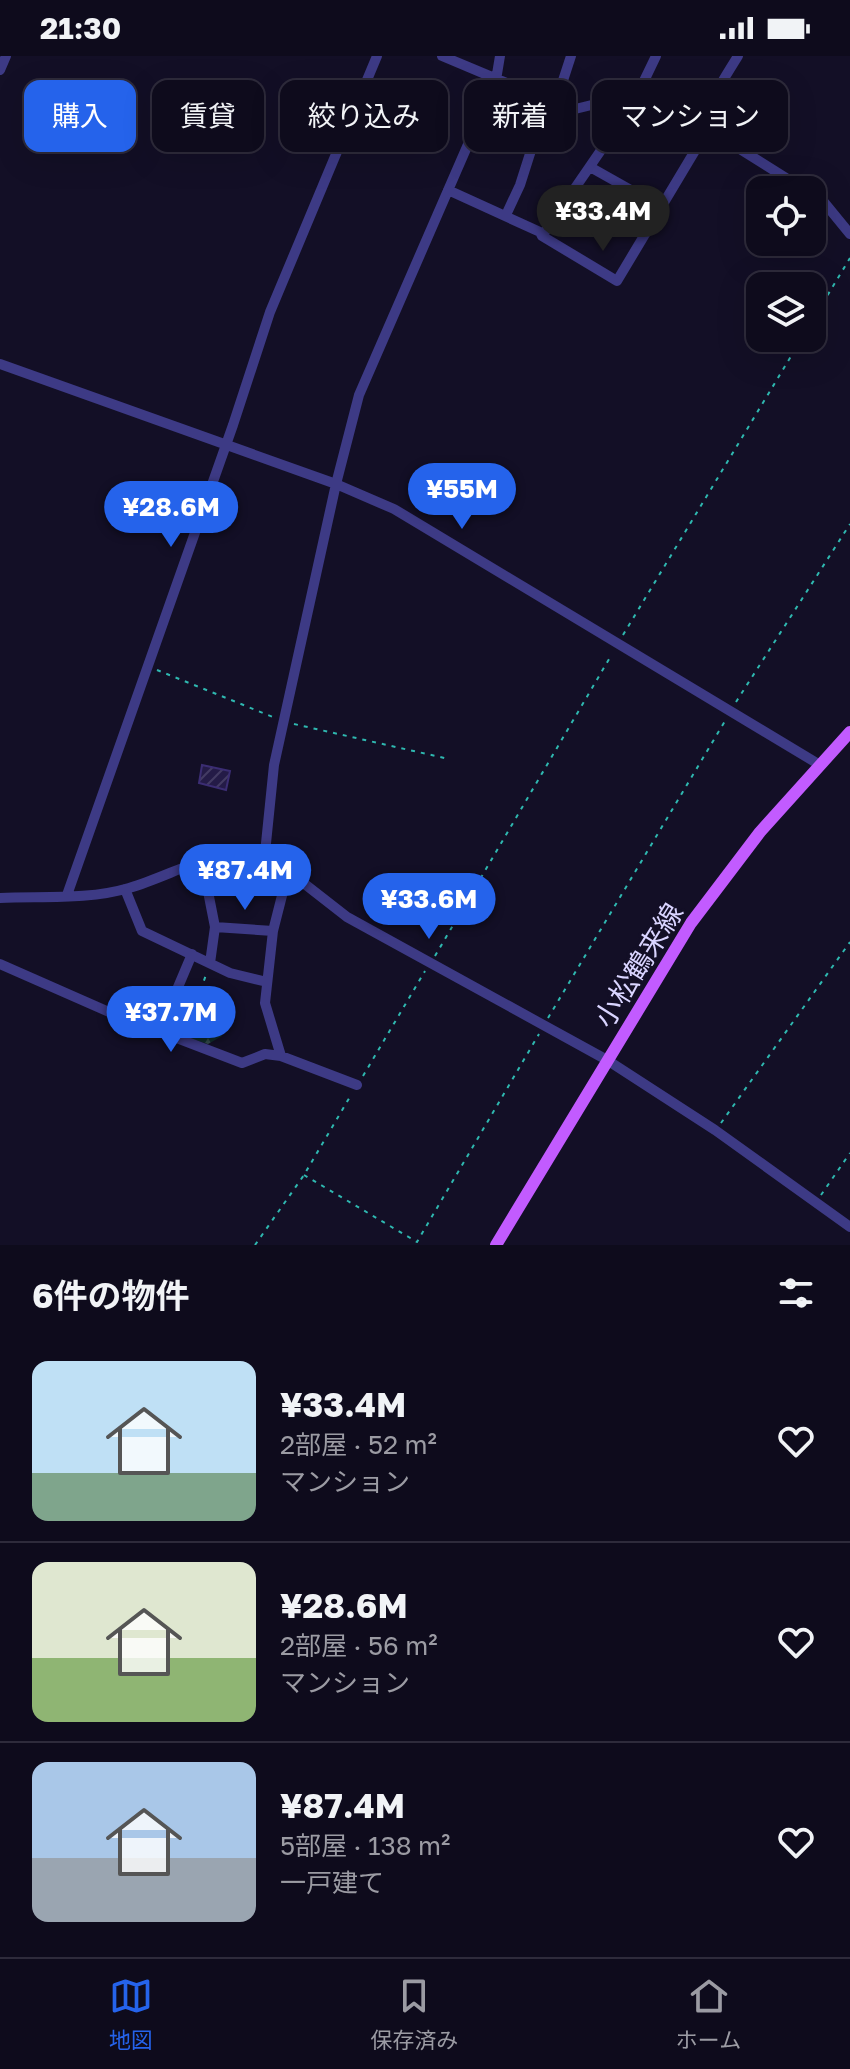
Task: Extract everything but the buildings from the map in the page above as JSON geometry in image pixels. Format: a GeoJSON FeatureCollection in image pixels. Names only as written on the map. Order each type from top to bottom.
{"type":"FeatureCollection","features":[{"type":"Feature","properties":{"kind":"main road","name":"小松鶴来線"},"geometry":{"type":"LineString","coordinates":[[496,1245],[691,923],[760,832],[850,732]]}},
{"type":"Feature","properties":{"kind":"street"},"geometry":{"type":"LineString","coordinates":[[0,70],[6,56]]}},
{"type":"Feature","properties":{"kind":"street"},"geometry":{"type":"LineString","coordinates":[[67,895],[270,312],[377,56]]}},
{"type":"Feature","properties":{"kind":"street"},"geometry":{"type":"LineString","coordinates":[[442,56],[496,80],[500,56]]}},
{"type":"Feature","properties":{"kind":"street"},"geometry":{"type":"LineString","coordinates":[[562,80],[571,56]]}},
{"type":"Feature","properties":{"kind":"street"},"geometry":{"type":"LineString","coordinates":[[643,80],[656,56]]}},
{"type":"Feature","properties":{"kind":"street"},"geometry":{"type":"LineString","coordinates":[[725,80],[738,56]]}},
{"type":"Feature","properties":{"kind":"street"},"geometry":{"type":"LineString","coordinates":[[265,853],[274,765],[336,484],[359,395],[465,152]]}},
{"type":"Feature","properties":{"kind":"street"},"geometry":{"type":"LineString","coordinates":[[506,215],[531,152]]}},
{"type":"Feature","properties":{"kind":"street"},"geometry":{"type":"LineString","coordinates":[[542,236],[600,152]]}},
{"type":"Feature","properties":{"kind":"street"},"geometry":{"type":"LineString","coordinates":[[448,190],[540,232],[617,281],[692,152]]}},
{"type":"Feature","properties":{"kind":"street"},"geometry":{"type":"LineString","coordinates":[[747,152],[784,176]]}},
{"type":"Feature","properties":{"kind":"street"},"geometry":{"type":"LineString","coordinates":[[590,167],[661,207]]}},
{"type":"Feature","properties":{"kind":"street"},"geometry":{"type":"LineString","coordinates":[[826,205],[850,234]]}},
{"type":"Feature","properties":{"kind":"street"},"geometry":{"type":"LineString","coordinates":[[0,364],[336,484],[394,509],[820,765]]}},
{"type":"Feature","properties":{"kind":"street"},"geometry":{"type":"LineString","coordinates":[[0,898],[125,889],[231,853],[265,853],[347,917],[607,1060],[715,1130],[850,1227]]}},
{"type":"Feature","properties":{"kind":"street"},"geometry":{"type":"LineString","coordinates":[[202,861],[215,927],[210,963]]}},
{"type":"Feature","properties":{"kind":"street"},"geometry":{"type":"LineString","coordinates":[[281,1056],[265,1003],[273,931],[288,872]]}},
{"type":"Feature","properties":{"kind":"street"},"geometry":{"type":"LineString","coordinates":[[125,889],[142,931],[230,973],[267,982]]}},
{"type":"Feature","properties":{"kind":"street"},"geometry":{"type":"LineString","coordinates":[[215,927],[273,931]]}},
{"type":"Feature","properties":{"kind":"street"},"geometry":{"type":"LineString","coordinates":[[159,1032],[192,954]]}},
{"type":"Feature","properties":{"kind":"street"},"geometry":{"type":"LineString","coordinates":[[0,964],[159,1032],[242,1063],[265,1054],[281,1056],[357,1085]]}},
{"type":"Feature","properties":{"kind":"path"},"geometry":{"type":"LineString","coordinates":[[826,298],[850,258]]}},
{"type":"Feature","properties":{"kind":"path"},"geometry":{"type":"LineString","coordinates":[[255,1245],[304,1175],[794,352]]}},
{"type":"Feature","properties":{"kind":"path"},"geometry":{"type":"LineString","coordinates":[[304,1175],[417,1242],[731,711],[850,524]]}},
{"type":"Feature","properties":{"kind":"path"},"geometry":{"type":"LineString","coordinates":[[148,666],[284,722],[449,759]]}},
{"type":"Feature","properties":{"kind":"path"},"geometry":{"type":"LineString","coordinates":[[715,1130],[850,942]]}},
{"type":"Feature","properties":{"kind":"path"},"geometry":{"type":"LineString","coordinates":[[194,1009],[210,963]]}},
{"type":"Feature","properties":{"kind":"path"},"geometry":{"type":"LineString","coordinates":[[816,1202],[850,1153]]}},
{"type":"Feature","properties":{"kind":"green space"},"geometry":{"type":"Polygon","coordinates":[[[194,986],[180,1028],[196,1033],[205,1000],[217,989],[222,1036],[208,1044],[168,1031],[184,987],[194,986]]]}}]}
